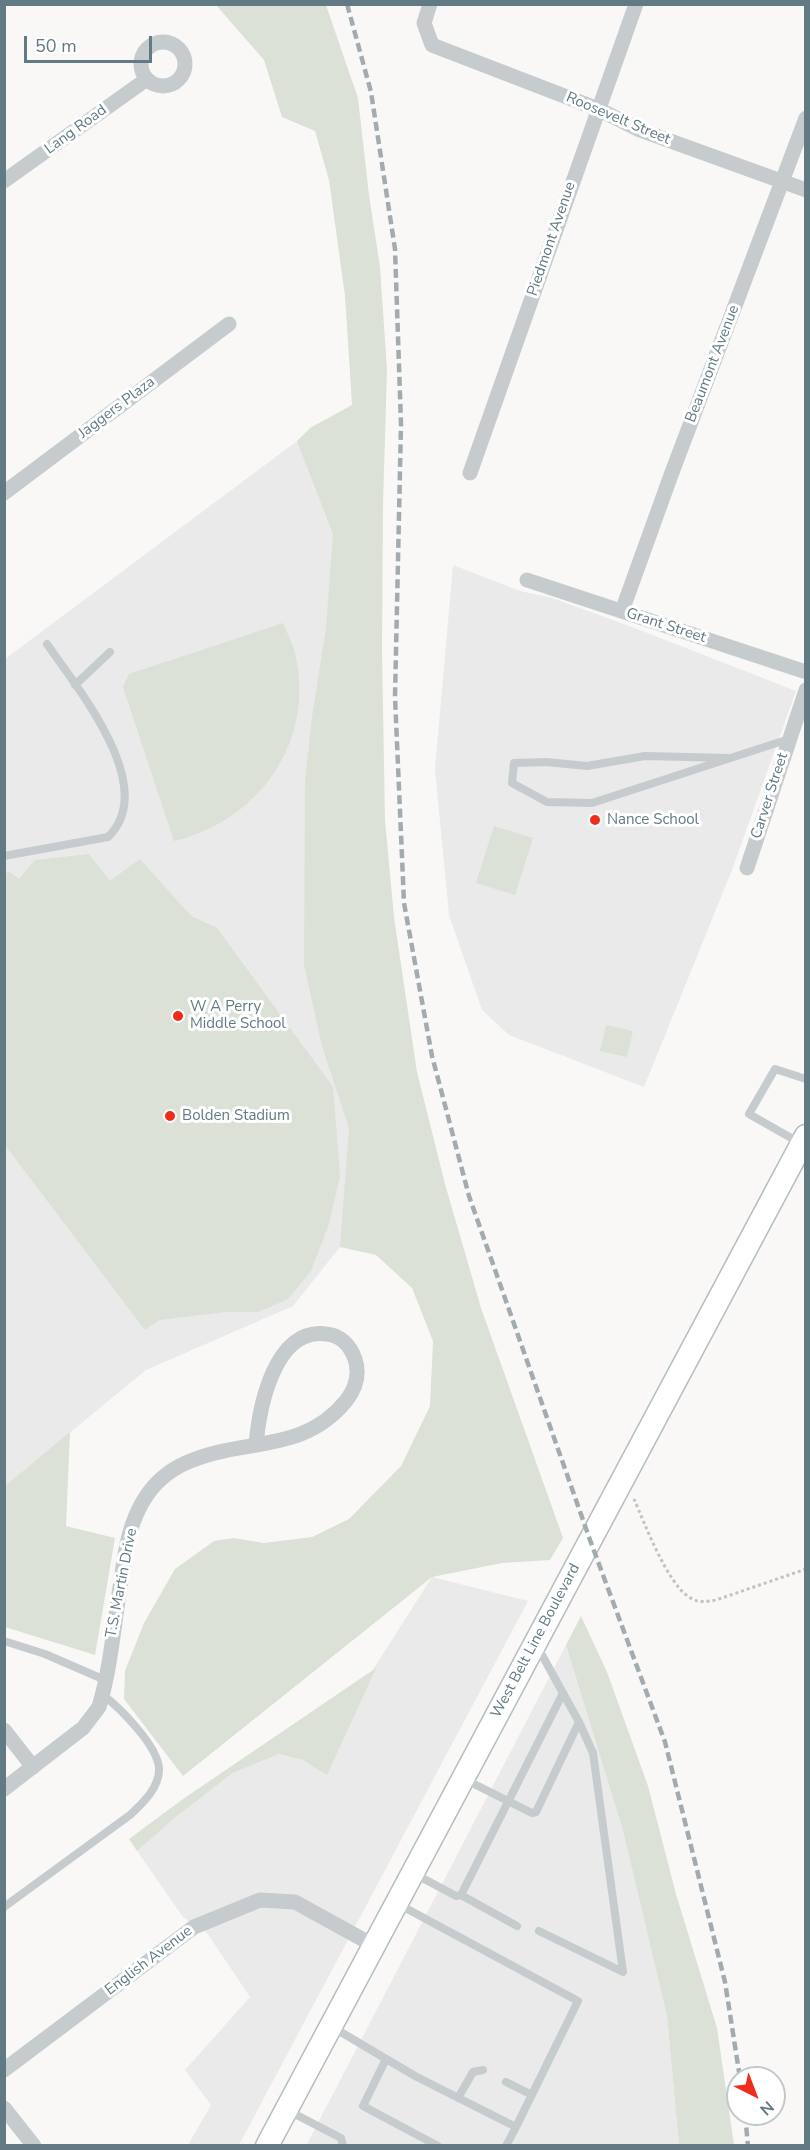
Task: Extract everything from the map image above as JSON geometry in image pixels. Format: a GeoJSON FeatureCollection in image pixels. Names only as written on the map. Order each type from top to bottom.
{"type":"FeatureCollection","features":[{"type":"Feature","properties":{"kind":"main road","name":"West Belt Line Boulevard"},"geometry":{"type":"LineString","coordinates":[[267,2145],[804,1140]]}},
{"type":"Feature","properties":{"kind":"street","name":"Roosevelt Street"},"geometry":{"type":"LineString","coordinates":[[430,4],[424,23],[432,45],[598,109],[640,130],[806,190]]}},
{"type":"Feature","properties":{"kind":"street","name":"Piedmont Avenue"},"geometry":{"type":"LineString","coordinates":[[470,473],[636,4]]}},
{"type":"Feature","properties":{"kind":"street","name":"Lang Road"},"geometry":{"type":"LineString","coordinates":[[4,181],[147,78]]}},
{"type":"Feature","properties":{"kind":"street","name":"Beaumont Avenue"},"geometry":{"type":"LineString","coordinates":[[622,611],[806,118]]}},
{"type":"Feature","properties":{"kind":"street","name":"Jaggers Plaza"},"geometry":{"type":"LineString","coordinates":[[4,493],[229,324]]}},
{"type":"Feature","properties":{"kind":"street","name":"Grant Street"},"geometry":{"type":"LineString","coordinates":[[526,580],[806,672]]}},
{"type":"Feature","properties":{"kind":"street","name":"Carver Street"},"geometry":{"type":"LineString","coordinates":[[747,868],[806,690]]}},
{"type":"Feature","properties":{"kind":"street","name":"T.S. Martin Drive"},"geometry":{"type":"LineString","coordinates":[[4,1789],[89,1723],[99,1707],[126,1546],[138,1509],[157,1482],[192,1460],[274,1443],[300,1435],[321,1423],[342,1406],[349,1397],[357,1378],[355,1359],[346,1343],[332,1335],[313,1334],[293,1344],[284,1353],[271,1377],[261,1407],[256,1445]]}},
{"type":"Feature","properties":{"kind":"street"},"geometry":{"type":"LineString","coordinates":[[4,1730],[33,1767]]}},
{"type":"Feature","properties":{"kind":"street","name":"English Avenue"},"geometry":{"type":"LineString","coordinates":[[4,2070],[194,1927],[260,1900],[295,1902],[373,1945]]}},
{"type":"Feature","properties":{"kind":"street"},"geometry":{"type":"LineString","coordinates":[[4,2108],[34,2145]]}},
{"type":"Feature","properties":{"kind":"lane"},"geometry":{"type":"LineString","coordinates":[[4,856],[108,837],[121,821],[124,810],[125,797],[119,760],[113,744],[47,644]]}},
{"type":"Feature","properties":{"kind":"lane"},"geometry":{"type":"LineString","coordinates":[[75,685],[110,652]]}},
{"type":"Feature","properties":{"kind":"lane"},"geometry":{"type":"LineString","coordinates":[[729,758],[645,756],[587,766],[546,762],[514,763],[512,783],[547,802],[592,803],[789,739]]}},
{"type":"Feature","properties":{"kind":"lane"},"geometry":{"type":"LineString","coordinates":[[804,1140],[749,1114],[775,1069],[806,1079]]}},
{"type":"Feature","properties":{"kind":"lane"},"geometry":{"type":"LineString","coordinates":[[4,1641],[45,1654],[104,1688],[150,1747],[159,1766],[157,1780],[146,1799],[130,1815],[4,1907]]}},
{"type":"Feature","properties":{"kind":"lane"},"geometry":{"type":"LineString","coordinates":[[535,1642],[579,1722],[593,1753],[623,1972],[538,1930]]}},
{"type":"Feature","properties":{"kind":"lane"},"geometry":{"type":"LineString","coordinates":[[461,1895],[563,1693]]}},
{"type":"Feature","properties":{"kind":"lane"},"geometry":{"type":"LineString","coordinates":[[462,1778],[532,1813],[536,1812],[579,1722]]}},
{"type":"Feature","properties":{"kind":"lane"},"geometry":{"type":"LineString","coordinates":[[412,1873],[456,1896],[461,1895],[517,1926]]}},
{"type":"Feature","properties":{"kind":"lane"},"geometry":{"type":"LineString","coordinates":[[395,1903],[578,2001],[506,2145]]}},
{"type":"Feature","properties":{"kind":"lane"},"geometry":{"type":"LineString","coordinates":[[330,2025],[458,2098],[516,2127]]}},
{"type":"Feature","properties":{"kind":"lane"},"geometry":{"type":"LineString","coordinates":[[386,2058],[363,2106],[438,2145]]}},
{"type":"Feature","properties":{"kind":"lane"},"geometry":{"type":"LineString","coordinates":[[458,2098],[473,2072],[483,2070]]}},
{"type":"Feature","properties":{"kind":"lane"},"geometry":{"type":"LineString","coordinates":[[506,2082],[532,2095]]}},
{"type":"Feature","properties":{"kind":"lane"},"geometry":{"type":"LineString","coordinates":[[286,2109],[341,2138],[343,2145]]}},
{"type":"Feature","properties":{"kind":"path"},"geometry":{"type":"LineString","coordinates":[[624,1476],[666,1570],[688,1597],[703,1602],[716,1600],[806,1569]]}},
{"type":"Feature","properties":{"kind":"shaded area"},"geometry":{"type":"Polygon","coordinates":[[[216,5],[326,5],[358,98],[380,267],[387,370],[382,651],[385,820],[394,917],[417,1072],[445,1184],[481,1308],[563,1538],[550,1560],[502,1563],[432,1577],[183,1776],[124,1699],[125,1671],[144,1623],[175,1569],[214,1541],[234,1538],[264,1543],[312,1537],[349,1519],[401,1466],[430,1406],[433,1341],[412,1288],[376,1255],[340,1247],[349,1128],[322,1046],[304,965],[305,781],[326,628],[333,534],[297,441],[310,428],[352,405],[345,296],[329,180],[315,131],[282,117],[264,60],[216,5]]]}},
{"type":"Feature","properties":{"kind":"shaded area","name":"W A Perry Middle School"},"geometry":{"type":"Polygon","coordinates":[[[297,441],[345,514],[361,1088],[340,1247],[293,1306],[146,1370],[5,1486],[5,659],[297,441]]]}},
{"type":"Feature","properties":{"kind":"shaded area","name":"Nance School"},"geometry":{"type":"Polygon","coordinates":[[[453,565],[520,591],[552,598],[632,627],[796,691],[732,870],[644,1087],[509,1035],[482,1010],[449,915],[435,769],[453,565]]]}},
{"type":"Feature","properties":{"kind":"shaded area"},"geometry":{"type":"Polygon","coordinates":[[[283,623],[295,653],[299,686],[297,717],[288,746],[274,772],[255,796],[232,816],[204,831],[174,841],[123,687],[129,674],[283,623]]]}},
{"type":"Feature","properties":{"kind":"shaded area"},"geometry":{"type":"Polygon","coordinates":[[[494,826],[533,838],[515,895],[476,883],[494,826]]]}},
{"type":"Feature","properties":{"kind":"shaded area","name":"Bolden Stadium"},"geometry":{"type":"Polygon","coordinates":[[[89,854],[110,881],[140,859],[191,916],[217,928],[333,1087],[340,1176],[329,1224],[311,1271],[288,1299],[258,1312],[225,1312],[159,1320],[145,1330],[5,1145],[5,876],[8,871],[19,879],[35,860],[89,854]]]}},
{"type":"Feature","properties":{"kind":"shaded area"},"geometry":{"type":"Polygon","coordinates":[[[606,1025],[633,1031],[627,1057],[600,1051],[606,1025]]]}},
{"type":"Feature","properties":{"kind":"shaded area"},"geometry":{"type":"Polygon","coordinates":[[[70,1432],[66,1526],[115,1538],[95,1655],[5,1627],[5,1486],[70,1432]]]}},
{"type":"Feature","properties":{"kind":"shaded area"},"geometry":{"type":"Polygon","coordinates":[[[432,1577],[528,1601],[239,2145],[188,2145],[211,2105],[185,2070],[250,1997],[207,1933],[183,1917],[137,1851],[233,1773],[279,1754],[303,1760],[312,1765],[432,1577]]]}},
{"type":"Feature","properties":{"kind":"shaded area"},"geometry":{"type":"Polygon","coordinates":[[[581,1616],[607,1672],[648,1786],[676,1894],[717,2028],[726,2090],[726,2126],[731,2126],[734,2145],[679,2145],[667,2016],[623,1831],[566,1645],[581,1616]]]}},
{"type":"Feature","properties":{"kind":"shaded area"},"geometry":{"type":"Polygon","coordinates":[[[566,1645],[623,1831],[667,2016],[679,2145],[306,2146],[566,1645]]]}},
{"type":"Feature","properties":{"kind":"shaded area"},"geometry":{"type":"Polygon","coordinates":[[[376,1668],[327,1775],[303,1760],[279,1754],[233,1773],[137,1851],[129,1839],[183,1799],[376,1668]]]}},
{"type":"Feature","properties":{"kind":"railway"},"geometry":{"type":"LineString","coordinates":[[347,4],[371,92],[395,249],[401,424],[395,697],[404,903],[432,1056],[469,1196],[590,1540],[665,1742],[725,1982],[738,2066]]}},
{"type":"Feature","properties":{"kind":"railway"},"geometry":{"type":"LineString","coordinates":[[746,2126],[748,2146]]}},
{"type":"Feature","properties":{"kind":"place","name":"Nance School"},"geometry":{"type":"Point","coordinates":[595,820]}},
{"type":"Feature","properties":{"kind":"place","name":"W A Perry Middle School"},"geometry":{"type":"Point","coordinates":[178,1016]}},
{"type":"Feature","properties":{"kind":"place","name":"Bolden Stadium"},"geometry":{"type":"Point","coordinates":[170,1116]}}]}
